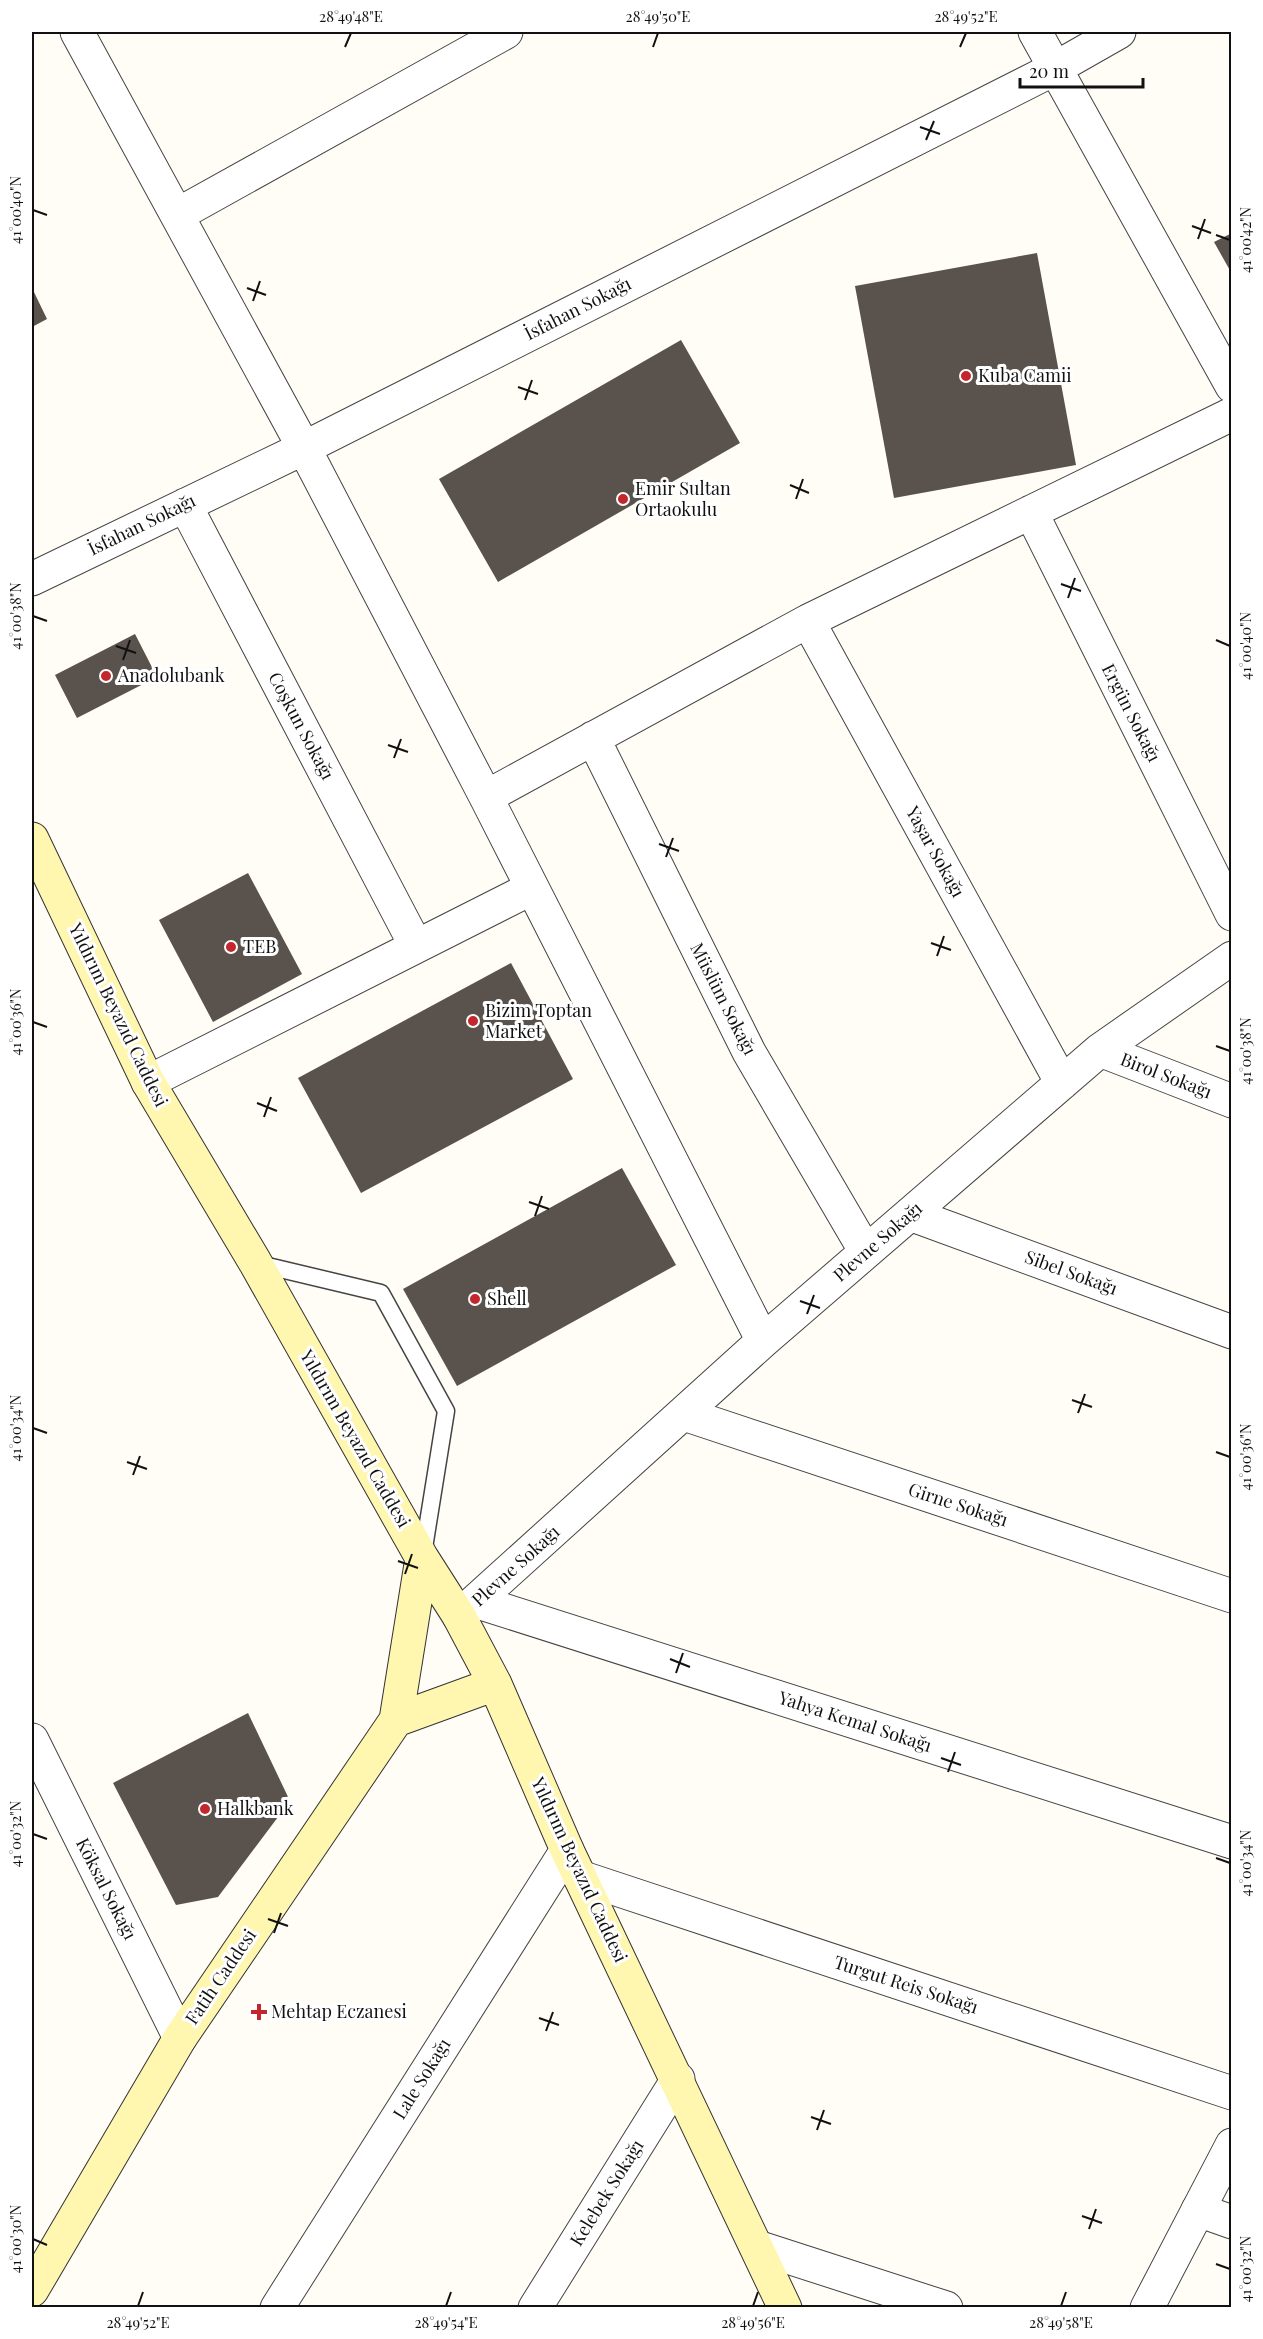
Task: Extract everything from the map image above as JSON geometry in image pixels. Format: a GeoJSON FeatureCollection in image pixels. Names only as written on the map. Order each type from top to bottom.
{"type":"FeatureCollection","features":[{"type":"Feature","properties":{"kind":"main road","name":"Yıldırım Beyazıd Caddesi"},"geometry":{"type":"LineString","coordinates":[[32,839],[148,1082],[255,1262],[422,1558],[468,1609],[495,1684],[574,1863],[785,2307]]}},
{"type":"Feature","properties":{"kind":"main road","name":"Fatih Caddesi"},"geometry":{"type":"LineString","coordinates":[[32,2290],[180,2037],[396,1720],[422,1558]]}},
{"type":"Feature","properties":{"kind":"main road"},"geometry":{"type":"LineString","coordinates":[[396,1720],[495,1684]]}},
{"type":"Feature","properties":{"kind":"street"},"geometry":{"type":"LineString","coordinates":[[77,32],[304,448],[486,797],[763,1341]]}},
{"type":"Feature","properties":{"kind":"street"},"geometry":{"type":"LineString","coordinates":[[177,215],[506,32]]}},
{"type":"Feature","properties":{"kind":"street"},"geometry":{"type":"LineString","coordinates":[[1035,32],[1232,386]]}},
{"type":"Feature","properties":{"kind":"street","name":"İsfahan Sokağı"},"geometry":{"type":"LineString","coordinates":[[32,579],[304,448],[1054,69],[1119,32]]}},
{"type":"Feature","properties":{"kind":"street"},"geometry":{"type":"LineString","coordinates":[[486,797],[808,621],[1232,414]]}},
{"type":"Feature","properties":{"kind":"street","name":"Coşkun Sokağı"},"geometry":{"type":"LineString","coordinates":[[185,505],[416,946]]}},
{"type":"Feature","properties":{"kind":"street","name":"Ergün Sokağı"},"geometry":{"type":"LineString","coordinates":[[1031,512],[1232,914]]}},
{"type":"Feature","properties":{"kind":"street","name":"Yaşar Sokağı"},"geometry":{"type":"LineString","coordinates":[[808,621],[1062,1083]]}},
{"type":"Feature","properties":{"kind":"street","name":"Müslüm Sokağı"},"geometry":{"type":"LineString","coordinates":[[593,738],[749,1052],[866,1252]]}},
{"type":"Feature","properties":{"kind":"street"},"geometry":{"type":"LineString","coordinates":[[148,1082],[532,888]]}},
{"type":"Feature","properties":{"kind":"street","name":"Plevne Sokağı"},"geometry":{"type":"LineString","coordinates":[[468,1609],[763,1341],[1100,1050],[1232,958]]}},
{"type":"Feature","properties":{"kind":"street","name":"Birol Sokağı"},"geometry":{"type":"LineString","coordinates":[[1100,1050],[1232,1101]]}},
{"type":"Feature","properties":{"kind":"street","name":"Sibel Sokağı"},"geometry":{"type":"LineString","coordinates":[[910,1214],[1232,1332]]}},
{"type":"Feature","properties":{"kind":"street","name":"Girne Sokağı"},"geometry":{"type":"LineString","coordinates":[[684,1414],[1232,1596]]}},
{"type":"Feature","properties":{"kind":"street","name":"Yahya Kemal Sokağı"},"geometry":{"type":"LineString","coordinates":[[468,1609],[1232,1842]]}},
{"type":"Feature","properties":{"kind":"street","name":"Köksal Sokağı"},"geometry":{"type":"LineString","coordinates":[[34,1751],[180,2037]]}},
{"type":"Feature","properties":{"kind":"street","name":"Turgut Reis Sokağı"},"geometry":{"type":"LineString","coordinates":[[574,1863],[1232,2093]]}},
{"type":"Feature","properties":{"kind":"street","name":"Lale Sokağı"},"geometry":{"type":"LineString","coordinates":[[277,2307],[574,1863]]}},
{"type":"Feature","properties":{"kind":"street","name":"Kelebek Sokağı"},"geometry":{"type":"LineString","coordinates":[[535,2307],[678,2079]]}},
{"type":"Feature","properties":{"kind":"street"},"geometry":{"type":"LineString","coordinates":[[1147,2307],[1232,2145]]}},
{"type":"Feature","properties":{"kind":"street"},"geometry":{"type":"LineString","coordinates":[[1198,2210],[1232,2222]]}},
{"type":"Feature","properties":{"kind":"street"},"geometry":{"type":"LineString","coordinates":[[757,2247],[946,2307]]}},
{"type":"Feature","properties":{"kind":"lane"},"geometry":{"type":"LineString","coordinates":[[255,1262],[381,1293],[446,1411],[422,1558]]}},
{"type":"Feature","properties":{"kind":"building"},"geometry":{"type":"Polygon","coordinates":[[[1232,233],[1232,274],[1214,242],[1232,233]]]}},
{"type":"Feature","properties":{"kind":"building","name":"Kuba Camii"},"geometry":{"type":"Polygon","coordinates":[[[1037,253],[1076,465],[894,498],[855,286],[1037,253]]]}},
{"type":"Feature","properties":{"kind":"building"},"geometry":{"type":"Polygon","coordinates":[[[32,288],[47,319],[32,327],[32,288]]]}},
{"type":"Feature","properties":{"kind":"building"},"geometry":{"type":"Polygon","coordinates":[[[681,340],[740,443],[498,582],[439,479],[681,340]]]}},
{"type":"Feature","properties":{"kind":"building"},"geometry":{"type":"Polygon","coordinates":[[[135,634],[157,677],[77,718],[55,675],[135,634]]]}},
{"type":"Feature","properties":{"kind":"building"},"geometry":{"type":"Polygon","coordinates":[[[248,873],[302,974],[213,1022],[159,920],[248,873]]]}},
{"type":"Feature","properties":{"kind":"building","name":"Bizim Toptan Market"},"geometry":{"type":"Polygon","coordinates":[[[511,963],[573,1079],[361,1193],[298,1078],[511,963]]]}},
{"type":"Feature","properties":{"kind":"building"},"geometry":{"type":"Polygon","coordinates":[[[622,1168],[676,1265],[457,1386],[403,1289],[622,1168]]]}},
{"type":"Feature","properties":{"kind":"building"},"geometry":{"type":"Polygon","coordinates":[[[248,1713],[290,1801],[218,1897],[176,1905],[113,1783],[248,1713]]]}},
{"type":"Feature","properties":{"kind":"place","name":"Kuba Camii"},"geometry":{"type":"Point","coordinates":[966,376]}},
{"type":"Feature","properties":{"kind":"place","name":"Emir Sultan Ortaokulu"},"geometry":{"type":"Point","coordinates":[623,499]}},
{"type":"Feature","properties":{"kind":"place","name":"Anadolubank"},"geometry":{"type":"Point","coordinates":[106,676]}},
{"type":"Feature","properties":{"kind":"place","name":"TEB"},"geometry":{"type":"Point","coordinates":[231,947]}},
{"type":"Feature","properties":{"kind":"place","name":"Bizim Toptan Market"},"geometry":{"type":"Point","coordinates":[473,1021]}},
{"type":"Feature","properties":{"kind":"place","name":"Shell"},"geometry":{"type":"Point","coordinates":[475,1299]}},
{"type":"Feature","properties":{"kind":"place","name":"Halkbank"},"geometry":{"type":"Point","coordinates":[205,1809]}},
{"type":"Feature","properties":{"kind":"place","name":"Mehtap Eczanesi"},"geometry":{"type":"Point","coordinates":[259,2012]}}]}
